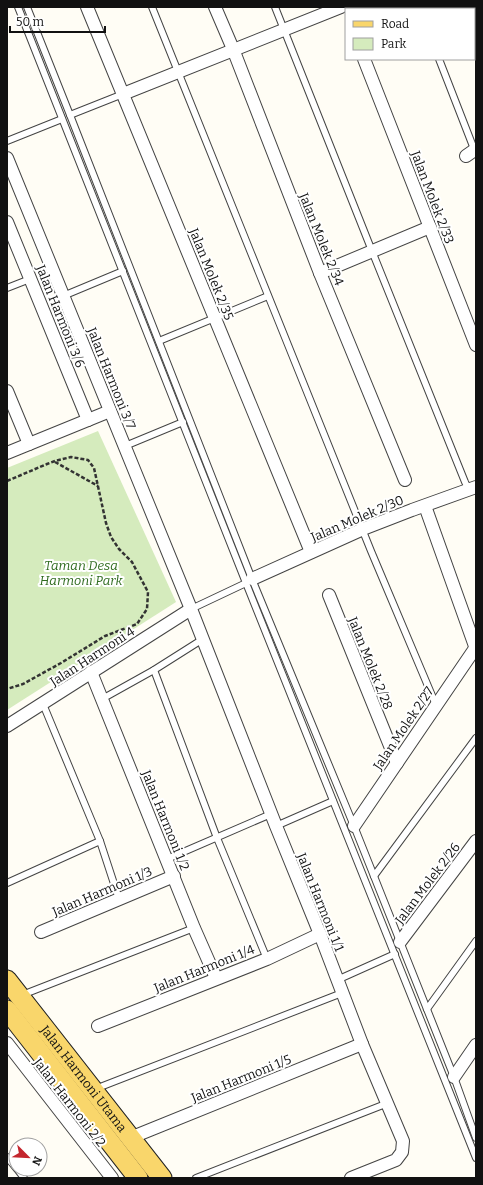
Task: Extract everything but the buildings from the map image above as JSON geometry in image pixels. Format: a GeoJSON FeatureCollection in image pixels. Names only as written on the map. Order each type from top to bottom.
{"type":"FeatureCollection","features":[{"type":"Feature","properties":{"kind":"main road","name":"Jalan Harmoni Utama"},"geometry":{"type":"LineString","coordinates":[[7,980],[162,1178]]}},
{"type":"Feature","properties":{"kind":"main road","name":"Jalan Harmoni Utama"},"geometry":{"type":"LineString","coordinates":[[7,1010],[138,1178]]}},
{"type":"Feature","properties":{"kind":"street","name":"Jalan Molek 2/35"},"geometry":{"type":"LineString","coordinates":[[87,7],[311,552]]}},
{"type":"Feature","properties":{"kind":"street","name":"Jalan Molek 2/34"},"geometry":{"type":"LineString","coordinates":[[215,7],[233,49],[320,272],[405,480]]}},
{"type":"Feature","properties":{"kind":"street"},"geometry":{"type":"LineString","coordinates":[[122,94],[233,49],[343,7]]}},
{"type":"Feature","properties":{"kind":"street","name":"Jalan Molek 2/33"},"geometry":{"type":"LineString","coordinates":[[364,60],[476,345]]}},
{"type":"Feature","properties":{"kind":"street","name":"Jalan Harmoni 3/7"},"geometry":{"type":"LineString","coordinates":[[7,158],[191,608]]}},
{"type":"Feature","properties":{"kind":"street","name":"Jalan Harmoni 3/6"},"geometry":{"type":"LineString","coordinates":[[7,222],[88,420]]}},
{"type":"Feature","properties":{"kind":"street"},"geometry":{"type":"LineString","coordinates":[[320,272],[430,227]]}},
{"type":"Feature","properties":{"kind":"street"},"geometry":{"type":"LineString","coordinates":[[7,391],[29,444]]}},
{"type":"Feature","properties":{"kind":"street"},"geometry":{"type":"LineString","coordinates":[[7,453],[110,411]]}},
{"type":"Feature","properties":{"kind":"street","name":"Jalan Molek 2/30"},"geometry":{"type":"LineString","coordinates":[[249,581],[363,530],[473,489]]}},
{"type":"Feature","properties":{"kind":"street"},"geometry":{"type":"LineString","coordinates":[[425,506],[476,647]]}},
{"type":"Feature","properties":{"kind":"street","name":"Jalan Molek 2/28"},"geometry":{"type":"LineString","coordinates":[[329,595],[397,763]]}},
{"type":"Feature","properties":{"kind":"street","name":"Jalan Harmoni 1/1"},"geometry":{"type":"LineString","coordinates":[[191,608],[362,1044],[403,1141],[402,1152],[396,1160],[351,1178]]}},
{"type":"Feature","properties":{"kind":"street","name":"Jalan Harmoni 4"},"geometry":{"type":"LineString","coordinates":[[7,726],[191,608]]}},
{"type":"Feature","properties":{"kind":"street","name":"Jalan Molek 2/27"},"geometry":{"type":"LineString","coordinates":[[354,826],[476,647]]}},
{"type":"Feature","properties":{"kind":"street","name":"Jalan Harmoni 1/2"},"geometry":{"type":"LineString","coordinates":[[92,672],[194,928],[216,978]]}},
{"type":"Feature","properties":{"kind":"street","name":"Jalan Molek 2/26"},"geometry":{"type":"LineString","coordinates":[[400,942],[476,841]]}},
{"type":"Feature","properties":{"kind":"street","name":"Jalan Harmoni 1/3"},"geometry":{"type":"LineString","coordinates":[[41,932],[174,876]]}},
{"type":"Feature","properties":{"kind":"street","name":"Jalan Harmoni 1/4"},"geometry":{"type":"LineString","coordinates":[[98,1026],[267,959],[320,934]]}},
{"type":"Feature","properties":{"kind":"street","name":"Jalan Harmoni 1/5"},"geometry":{"type":"LineString","coordinates":[[130,1138],[362,1044]]}},
{"type":"Feature","properties":{"kind":"street"},"geometry":{"type":"LineString","coordinates":[[454,1077],[476,1045]]}},
{"type":"Feature","properties":{"kind":"street","name":"Jalan Harmoni 2/2"},"geometry":{"type":"LineString","coordinates":[[8,1047],[112,1178]]}},
{"type":"Feature","properties":{"kind":"lane"},"geometry":{"type":"LineString","coordinates":[[18,7],[183,422],[354,826],[454,1077],[476,1138]]}},
{"type":"Feature","properties":{"kind":"lane"},"geometry":{"type":"LineString","coordinates":[[27,7],[159,341],[333,801],[476,1158]]}},
{"type":"Feature","properties":{"kind":"lane"},"geometry":{"type":"LineString","coordinates":[[152,7],[363,530],[436,705]]}},
{"type":"Feature","properties":{"kind":"lane"},"geometry":{"type":"LineString","coordinates":[[275,7],[465,482],[473,489]]}},
{"type":"Feature","properties":{"kind":"lane"},"geometry":{"type":"LineString","coordinates":[[439,60],[472,151]]}},
{"type":"Feature","properties":{"kind":"lane"},"geometry":{"type":"LineString","coordinates":[[70,115],[122,94]]}},
{"type":"Feature","properties":{"kind":"lane"},"geometry":{"type":"LineString","coordinates":[[7,141],[62,119]]}},
{"type":"Feature","properties":{"kind":"lane"},"geometry":{"type":"LineString","coordinates":[[63,296],[123,271]]}},
{"type":"Feature","properties":{"kind":"lane"},"geometry":{"type":"LineString","coordinates":[[7,288],[30,279]]}},
{"type":"Feature","properties":{"kind":"lane"},"geometry":{"type":"LineString","coordinates":[[159,341],[268,296]]}},
{"type":"Feature","properties":{"kind":"lane"},"geometry":{"type":"LineString","coordinates":[[125,446],[183,422]]}},
{"type":"Feature","properties":{"kind":"lane"},"geometry":{"type":"LineString","coordinates":[[191,608],[249,581]]}},
{"type":"Feature","properties":{"kind":"lane"},"geometry":{"type":"LineString","coordinates":[[102,699],[203,640]]}},
{"type":"Feature","properties":{"kind":"lane"},"geometry":{"type":"LineString","coordinates":[[154,670],[218,838],[267,959]]}},
{"type":"Feature","properties":{"kind":"lane"},"geometry":{"type":"LineString","coordinates":[[43,704],[100,841],[120,899]]}},
{"type":"Feature","properties":{"kind":"lane"},"geometry":{"type":"LineString","coordinates":[[374,876],[476,738]]}},
{"type":"Feature","properties":{"kind":"lane"},"geometry":{"type":"LineString","coordinates":[[276,826],[333,801]]}},
{"type":"Feature","properties":{"kind":"lane"},"geometry":{"type":"LineString","coordinates":[[167,859],[271,814]]}},
{"type":"Feature","properties":{"kind":"lane"},"geometry":{"type":"LineString","coordinates":[[7,882],[100,841]]}},
{"type":"Feature","properties":{"kind":"lane"},"geometry":{"type":"LineString","coordinates":[[20,996],[194,928]]}},
{"type":"Feature","properties":{"kind":"lane"},"geometry":{"type":"LineString","coordinates":[[427,1009],[476,941]]}},
{"type":"Feature","properties":{"kind":"lane"},"geometry":{"type":"LineString","coordinates":[[337,980],[395,954]]}},
{"type":"Feature","properties":{"kind":"lane"},"geometry":{"type":"LineString","coordinates":[[92,1090],[342,993]]}},
{"type":"Feature","properties":{"kind":"lane"},"geometry":{"type":"LineString","coordinates":[[196,1178],[388,1104]]}},
{"type":"Feature","properties":{"kind":"path"},"geometry":{"type":"LineString","coordinates":[[7,481],[55,461],[71,457],[88,460],[94,468],[110,537],[132,562],[148,592],[147,609],[137,624],[105,636],[23,684],[7,689]]}},
{"type":"Feature","properties":{"kind":"path"},"geometry":{"type":"LineString","coordinates":[[55,461],[98,487]]}},
{"type":"Feature","properties":{"kind":"green space","name":"Taman Desa Harmoni Park"},"geometry":{"type":"Polygon","coordinates":[[[98,431],[176,602],[7,710],[7,468],[98,431]]]}}]}
